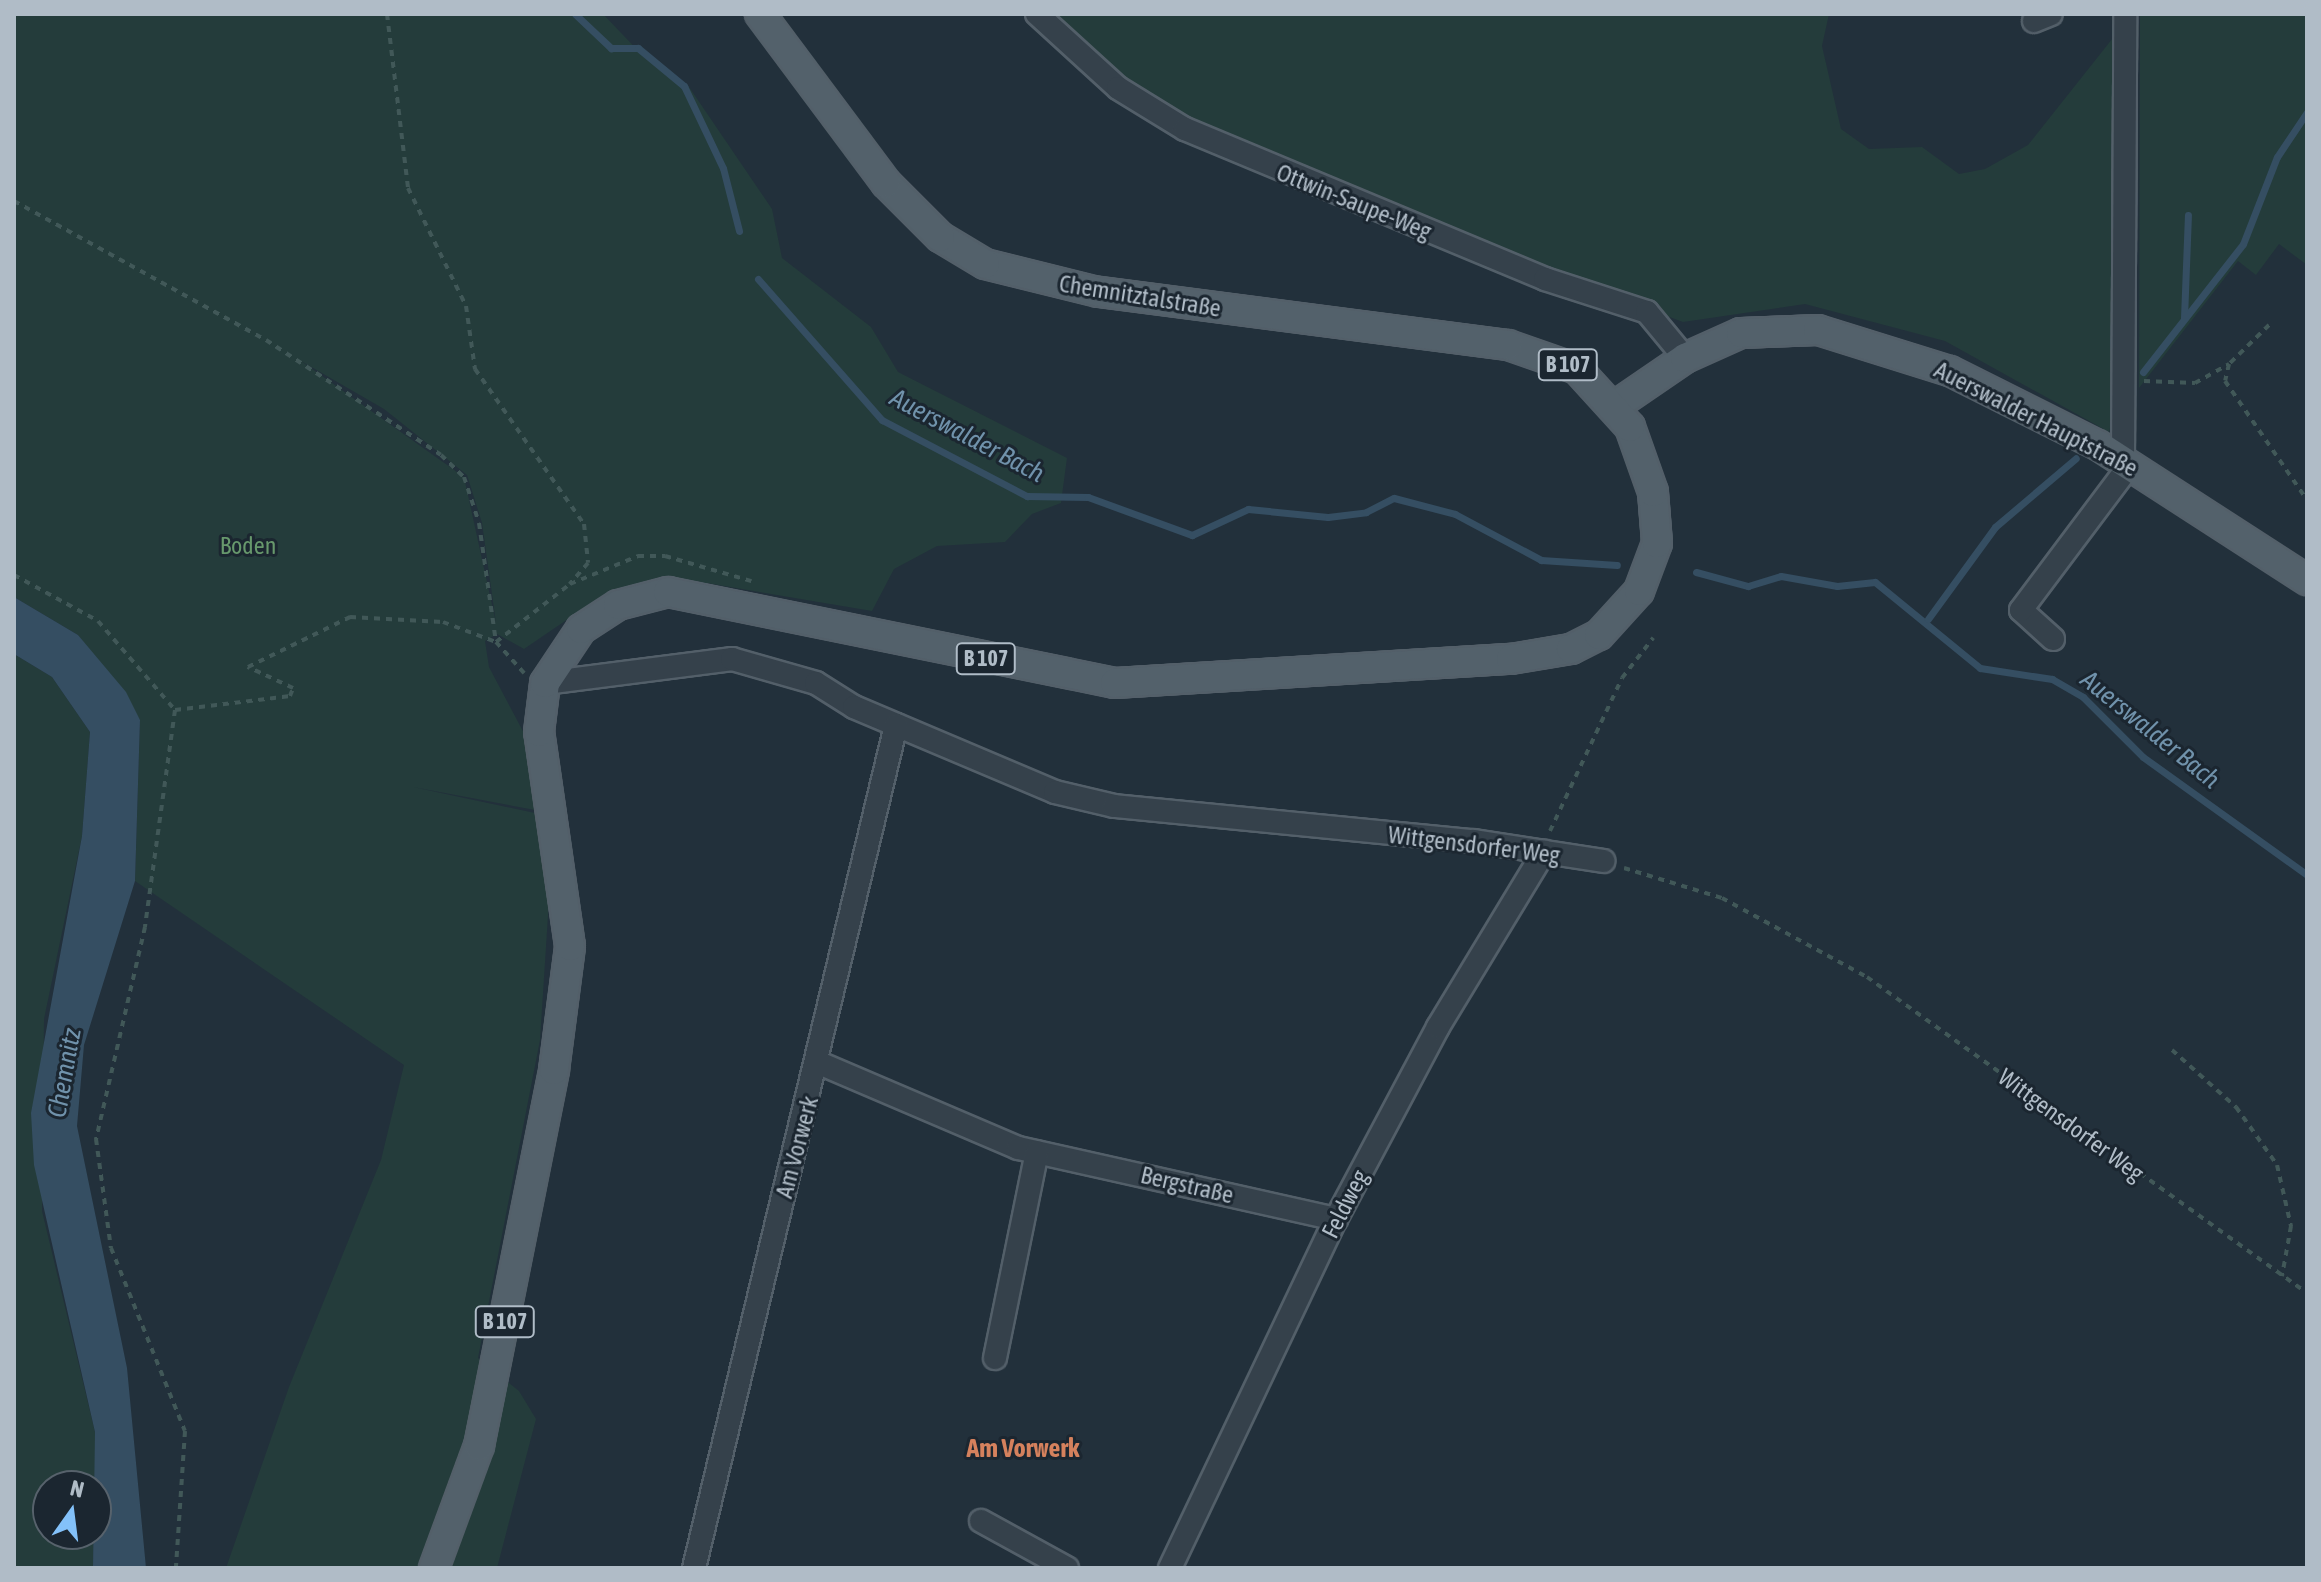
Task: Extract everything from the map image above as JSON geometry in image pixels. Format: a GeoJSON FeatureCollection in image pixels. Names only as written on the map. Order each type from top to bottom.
{"type":"FeatureCollection","features":[{"type":"Feature","properties":{"kind":"main road","name":"Chemnitztalstraße"},"geometry":{"type":"LineString","coordinates":[[760,14],[886,183],[940,237],[985,264],[1098,292],[1508,345],[1577,369],[1615,406]]}},
{"type":"Feature","properties":{"kind":"main road","name":"Auerswalder Hauptstraße"},"geometry":{"type":"LineString","coordinates":[[1615,406],[1685,358],[1741,333],[1818,330],[1950,371],[2127,463],[2307,580]]}},
{"type":"Feature","properties":{"kind":"main road","name":"B 107"},"geometry":{"type":"LineString","coordinates":[[434,1568],[479,1446],[568,985],[567,910],[539,732],[545,683],[564,647],[597,616],[668,592],[1115,683],[1448,664],[1571,649],[1623,616],[1657,543],[1645,464],[1615,406]]}},
{"type":"Feature","properties":{"kind":"street","name":"Ottwin-Saupe-Weg"},"geometry":{"type":"LineString","coordinates":[[1037,14],[1118,88],[1185,129],[1545,279],[1647,312],[1685,358]]}},
{"type":"Feature","properties":{"kind":"street"},"geometry":{"type":"LineString","coordinates":[[2053,639],[2021,610],[2127,463],[2125,14]]}},
{"type":"Feature","properties":{"kind":"street","name":"Wittgensdorfer Weg"},"geometry":{"type":"LineString","coordinates":[[545,683],[732,659],[816,683],[896,725],[1055,792],[1114,806],[1603,861]]}},
{"type":"Feature","properties":{"kind":"street","name":"Am Vorwerk"},"geometry":{"type":"LineString","coordinates":[[694,1568],[819,1063],[896,725]]}},
{"type":"Feature","properties":{"kind":"street","name":"Feldweg"},"geometry":{"type":"LineString","coordinates":[[1170,1568],[1336,1219],[1438,1027],[1544,852]]}},
{"type":"Feature","properties":{"kind":"street","name":"Bergstraße"},"geometry":{"type":"LineString","coordinates":[[819,1063],[963,1130],[1037,1152],[1336,1219]]}},
{"type":"Feature","properties":{"kind":"street"},"geometry":{"type":"LineString","coordinates":[[995,1358],[1037,1152]]}},
{"type":"Feature","properties":{"kind":"street"},"geometry":{"type":"LineString","coordinates":[[981,1521],[1067,1568]]}},
{"type":"Feature","properties":{"kind":"path"},"geometry":{"type":"LineString","coordinates":[[387,14],[408,188],[466,306],[475,369],[584,524],[588,563],[570,584]]}},
{"type":"Feature","properties":{"kind":"path"},"geometry":{"type":"LineString","coordinates":[[14,201],[266,340],[441,455],[464,477],[479,523],[496,642]]}},
{"type":"Feature","properties":{"kind":"path"},"geometry":{"type":"LineString","coordinates":[[2126,388],[2134,373],[2168,387],[2229,364],[2269,325]]}},
{"type":"Feature","properties":{"kind":"path"},"geometry":{"type":"LineString","coordinates":[[2229,364],[2231,398],[2307,500]]}},
{"type":"Feature","properties":{"kind":"path"},"geometry":{"type":"LineString","coordinates":[[14,575],[98,621],[175,710],[145,927],[96,1139],[111,1248],[185,1431],[176,1568]]}},
{"type":"Feature","properties":{"kind":"path"},"geometry":{"type":"LineString","coordinates":[[175,710],[290,696],[293,688],[248,667],[350,617],[443,622],[496,642],[521,672],[545,683]]}},
{"type":"Feature","properties":{"kind":"path"},"geometry":{"type":"LineString","coordinates":[[1544,852],[1558,802],[1622,678],[1653,638]]}},
{"type":"Feature","properties":{"kind":"path","name":"Wittgensdorfer Weg"},"geometry":{"type":"LineString","coordinates":[[1603,861],[1722,898],[1867,977],[2307,1293]]}},
{"type":"Feature","properties":{"kind":"path"},"geometry":{"type":"LineString","coordinates":[[2172,1050],[2236,1107],[2277,1165],[2291,1226],[2282,1276]]}},
{"type":"Feature","properties":{"kind":"green space","name":"Boden"},"geometry":{"type":"Polygon","coordinates":[[[14,14],[603,14],[645,58],[687,84],[772,209],[782,258],[871,327],[898,372],[1067,458],[1061,503],[1032,514],[1005,542],[937,546],[894,569],[872,611],[665,576],[609,591],[524,649],[497,634],[485,641],[489,667],[525,735],[535,810],[413,787],[535,813],[549,900],[540,1040],[478,1358],[519,1391],[536,1419],[497,1568],[226,1568],[289,1387],[381,1160],[404,1065],[135,881],[140,720],[78,635],[14,597],[14,14]],[[301,361],[464,477],[496,623],[482,523],[467,475],[384,409],[301,361]]]}},
{"type":"Feature","properties":{"kind":"green space"},"geometry":{"type":"Polygon","coordinates":[[[1050,14],[1829,14],[1822,46],[1841,129],[1869,149],[1922,147],[1959,174],[1985,169],[2028,145],[2120,29],[2117,401],[2109,432],[1945,341],[1805,304],[1683,322],[1414,222],[1215,138],[1122,84],[1050,14]]]}},
{"type":"Feature","properties":{"kind":"green space"},"geometry":{"type":"Polygon","coordinates":[[[2140,14],[2307,14],[2307,265],[2279,244],[2256,275],[2238,261],[2139,388],[2140,14]]]}},
{"type":"Feature","properties":{"kind":"green space"},"geometry":{"type":"Polygon","coordinates":[[[14,654],[52,677],[90,732],[82,836],[44,1019],[42,1211],[95,1432],[95,1470],[32,1470],[32,1550],[94,1550],[93,1568],[14,1568],[14,654]]]}},
{"type":"Feature","properties":{"kind":"water","name":"Chemnitz"},"geometry":{"type":"Polygon","coordinates":[[[14,597],[78,635],[126,692],[140,720],[135,881],[84,1045],[77,1126],[127,1368],[146,1568],[93,1568],[93,1550],[112,1550],[112,1470],[94,1470],[95,1432],[34,1165],[31,1113],[82,836],[90,732],[52,677],[14,654],[14,597]]]}},
{"type":"Feature","properties":{"kind":"waterway","name":"Auerswalder Bach"},"geometry":{"type":"LineString","coordinates":[[575,14],[611,48],[638,48],[684,86],[723,168],[739,231]]}},
{"type":"Feature","properties":{"kind":"waterway"},"geometry":{"type":"LineString","coordinates":[[2143,372],[2243,244],[2277,157],[2307,112]]}},
{"type":"Feature","properties":{"kind":"waterway"},"geometry":{"type":"LineString","coordinates":[[2184,318],[2188,215]]}},
{"type":"Feature","properties":{"kind":"waterway","name":"Auerswalder Bach"},"geometry":{"type":"LineString","coordinates":[[758,279],[882,420],[1027,496],[1088,497],[1192,535],[1248,509],[1328,517],[1366,512],[1394,498],[1455,514],[1541,560],[1617,565]]}},
{"type":"Feature","properties":{"kind":"waterway"},"geometry":{"type":"LineString","coordinates":[[1928,619],[1995,527],[2076,458]]}},
{"type":"Feature","properties":{"kind":"waterway","name":"Auerswalder Bach"},"geometry":{"type":"LineString","coordinates":[[1696,572],[1748,586],[1781,576],[1837,586],[1875,582],[1980,668],[2052,679],[2083,697],[2143,757],[2307,875]]}},
{"type":"Feature","properties":{"kind":"district","name":"Am Vorwerk"},"geometry":{"type":"Point","coordinates":[1023,1449]}}]}
